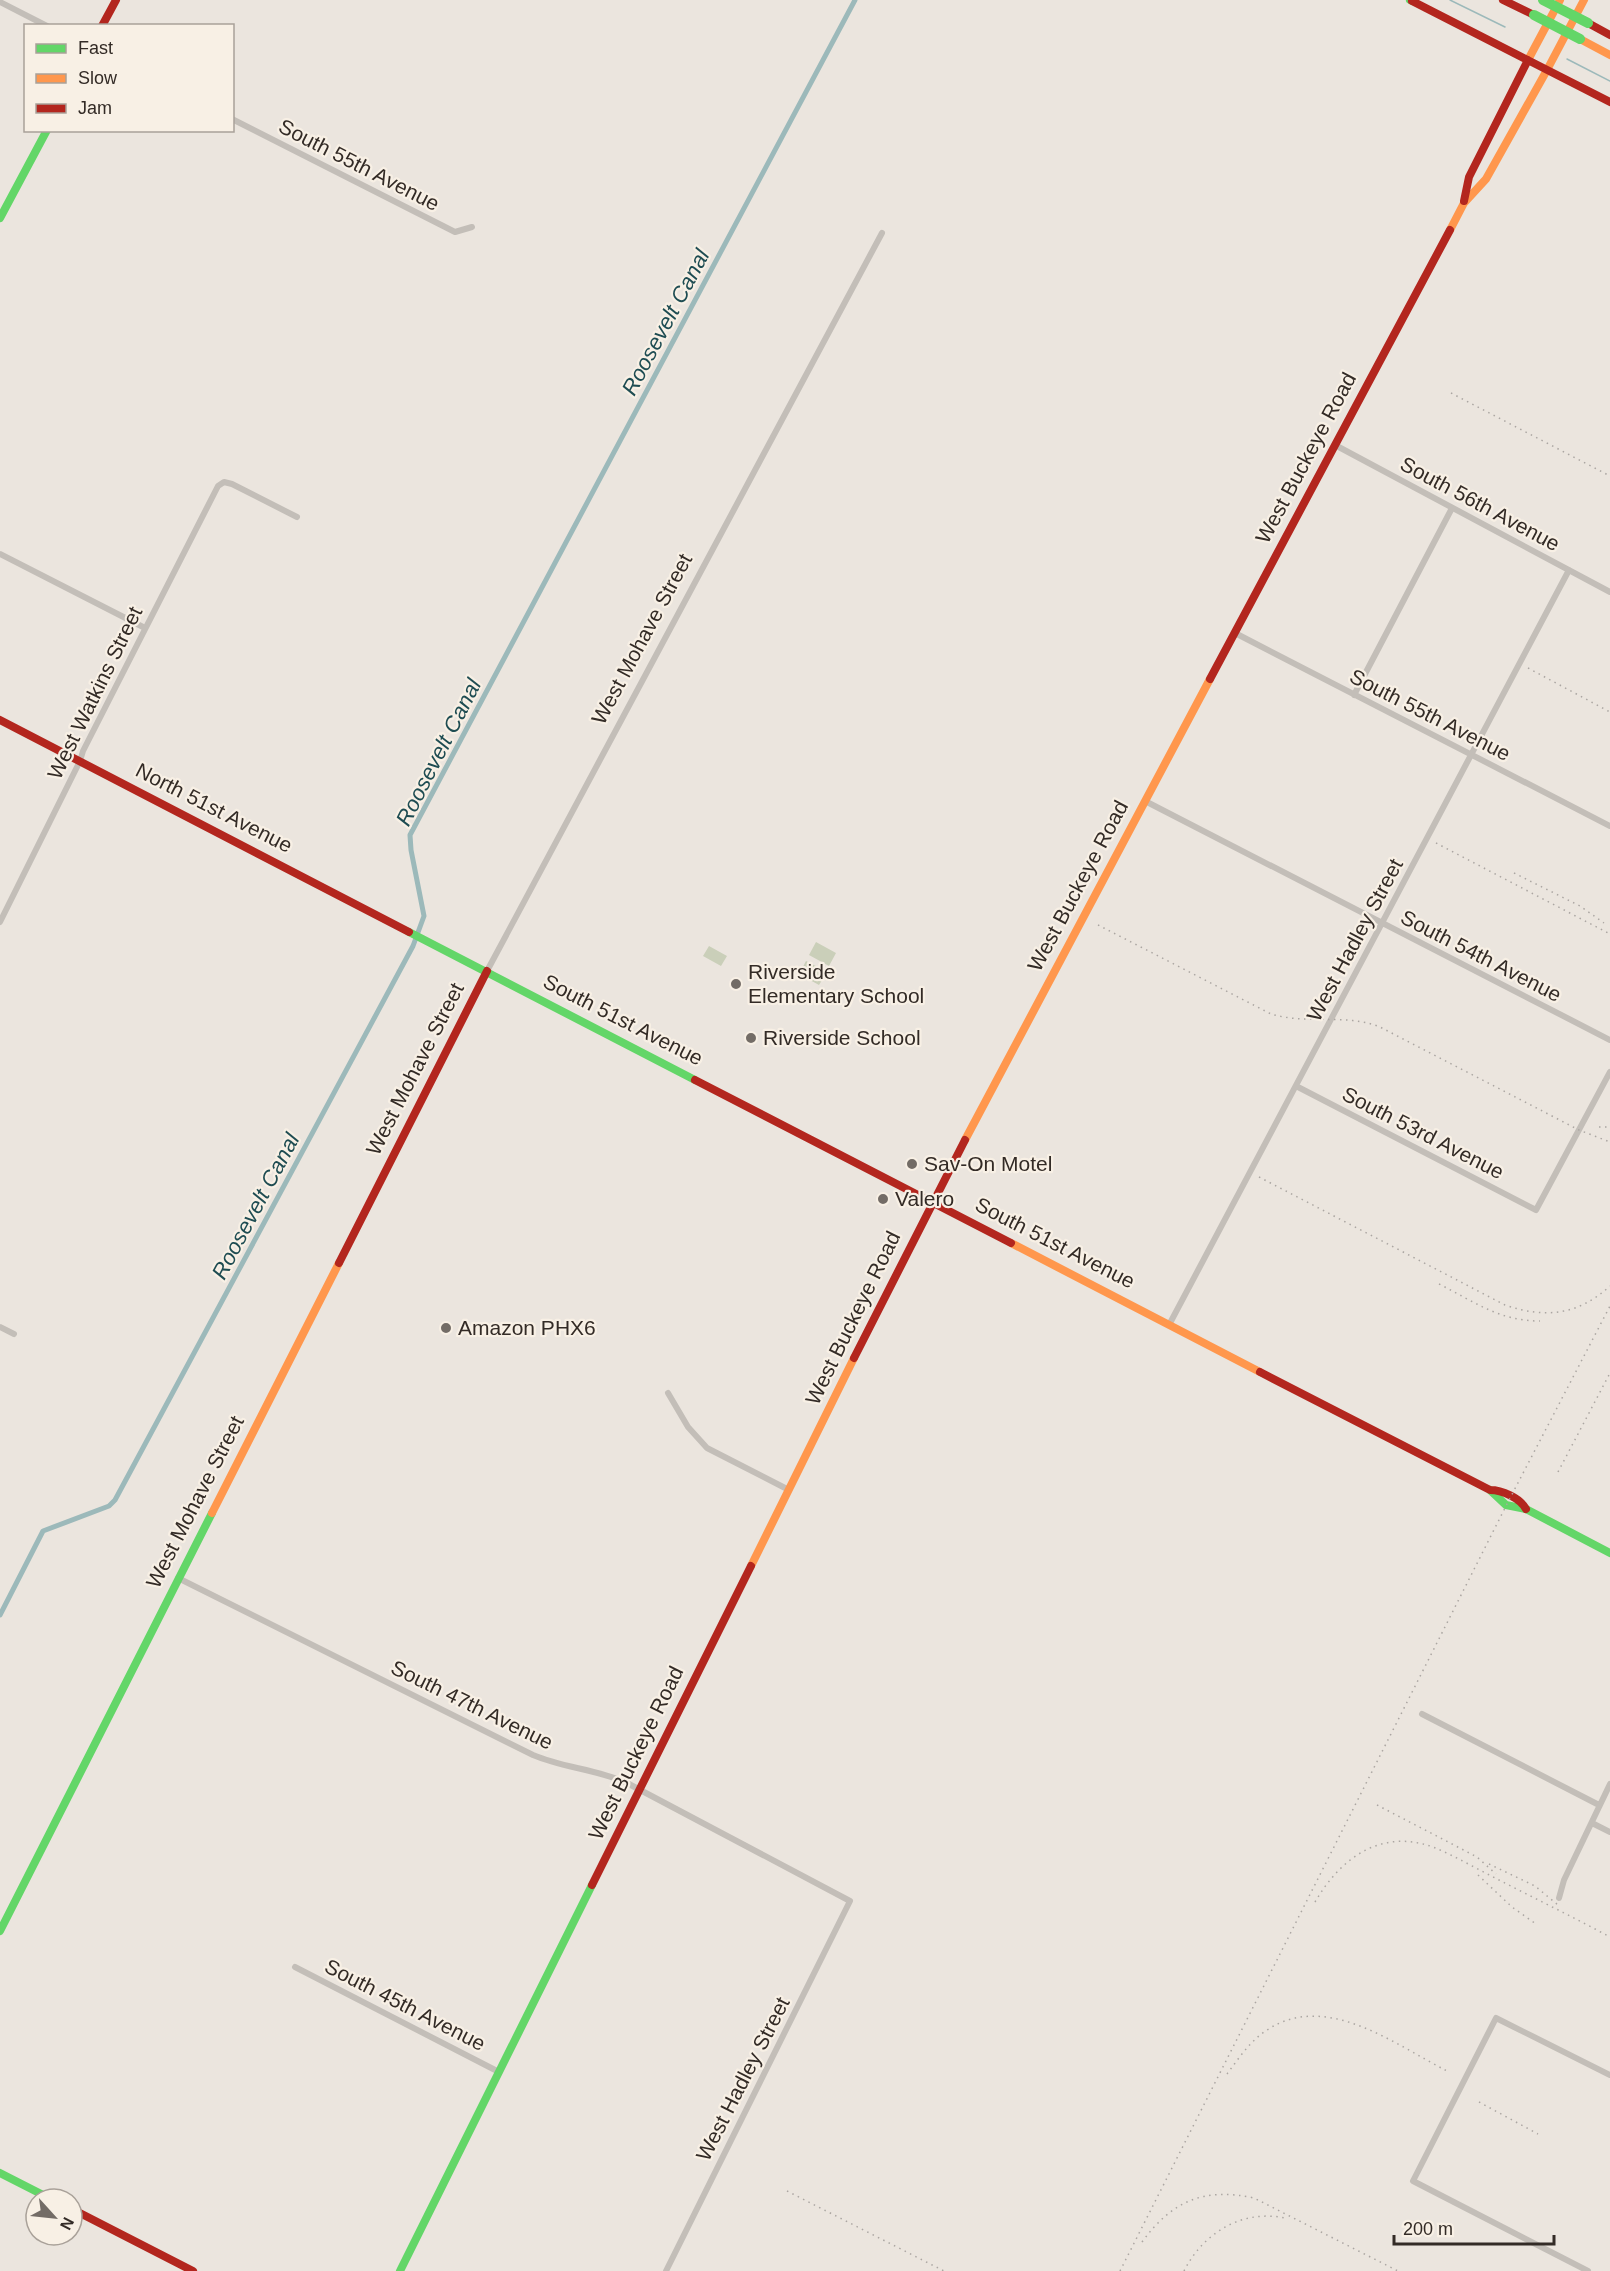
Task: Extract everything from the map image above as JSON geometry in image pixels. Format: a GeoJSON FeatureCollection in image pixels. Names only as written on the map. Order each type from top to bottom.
{"type":"FeatureCollection","features":[{"type":"Feature","properties":{"kind":"main road"},"geometry":{"type":"LineString","coordinates":[[103,24],[116,0]]}},
{"type":"Feature","properties":{"kind":"main road"},"geometry":{"type":"LineString","coordinates":[[1411,0],[1610,102]]}},
{"type":"Feature","properties":{"kind":"main road"},"geometry":{"type":"LineString","coordinates":[[1503,0],[1610,55]]}},
{"type":"Feature","properties":{"kind":"main road"},"geometry":{"type":"LineString","coordinates":[[1543,0],[1610,34]]}},
{"type":"Feature","properties":{"kind":"main road","name":"West Buckeye Road"},"geometry":{"type":"LineString","coordinates":[[1464,203],[1469,177],[1560,0]]}},
{"type":"Feature","properties":{"kind":"main road","name":"West Buckeye Road"},"geometry":{"type":"LineString","coordinates":[[400,2271],[932,1202],[1464,203],[1486,179],[1584,0]]}},
{"type":"Feature","properties":{"kind":"main road"},"geometry":{"type":"LineString","coordinates":[[0,218],[46,132]]}},
{"type":"Feature","properties":{"kind":"main road","name":"North 51st Avenue"},"geometry":{"type":"LineString","coordinates":[[0,720],[409,932]]}},
{"type":"Feature","properties":{"kind":"main road","name":"South 51st Avenue"},"geometry":{"type":"LineString","coordinates":[[409,932],[1490,1490],[1499,1490],[1523,1503],[1526,1509],[1610,1553]]}},
{"type":"Feature","properties":{"kind":"main road","name":"West Mohave Street"},"geometry":{"type":"LineString","coordinates":[[0,1931],[487,971]]}},
{"type":"Feature","properties":{"kind":"main road"},"geometry":{"type":"LineString","coordinates":[[0,2173],[27,2187]]}},
{"type":"Feature","properties":{"kind":"main road"},"geometry":{"type":"LineString","coordinates":[[84,2215],[193,2271]]}},
{"type":"Feature","properties":{"kind":"street"},"geometry":{"type":"LineString","coordinates":[[0,2],[43,24]]}},
{"type":"Feature","properties":{"kind":"street","name":"South 55th Avenue"},"geometry":{"type":"LineString","coordinates":[[234,120],[455,232],[472,227]]}},
{"type":"Feature","properties":{"kind":"street","name":"West Mohave Street"},"geometry":{"type":"LineString","coordinates":[[487,971],[882,233]]}},
{"type":"Feature","properties":{"kind":"street","name":"South 56th Avenue"},"geometry":{"type":"LineString","coordinates":[[1335,445],[1610,592]]}},
{"type":"Feature","properties":{"kind":"street","name":"West Watkins Street"},"geometry":{"type":"LineString","coordinates":[[0,922],[3,907],[81,761],[83,751],[218,486],[224,482],[297,518]]}},
{"type":"Feature","properties":{"kind":"street"},"geometry":{"type":"LineString","coordinates":[[1354,695],[1452,508]]}},
{"type":"Feature","properties":{"kind":"street"},"geometry":{"type":"LineString","coordinates":[[0,554],[145,628]]}},
{"type":"Feature","properties":{"kind":"street","name":"West Hadley Street"},"geometry":{"type":"LineString","coordinates":[[1169,1325],[1569,570]]}},
{"type":"Feature","properties":{"kind":"street","name":"South 55th Avenue"},"geometry":{"type":"LineString","coordinates":[[1235,633],[1610,826]]}},
{"type":"Feature","properties":{"kind":"street","name":"South 54th Avenue"},"geometry":{"type":"LineString","coordinates":[[1145,801],[1610,1040]]}},
{"type":"Feature","properties":{"kind":"street","name":"South 53rd Avenue"},"geometry":{"type":"LineString","coordinates":[[1296,1086],[1536,1210],[1610,1072]]}},
{"type":"Feature","properties":{"kind":"street"},"geometry":{"type":"LineString","coordinates":[[0,1327],[14,1334]]}},
{"type":"Feature","properties":{"kind":"street"},"geometry":{"type":"LineString","coordinates":[[668,1393],[688,1427],[707,1449],[789,1490]]}},
{"type":"Feature","properties":{"kind":"street","name":"South 47th Avenue"},"geometry":{"type":"LineString","coordinates":[[178,1578],[532,1755],[555,1764],[601,1772],[640,1790],[850,1902]]}},
{"type":"Feature","properties":{"kind":"street"},"geometry":{"type":"LineString","coordinates":[[1422,1714],[1599,1805]]}},
{"type":"Feature","properties":{"kind":"street"},"geometry":{"type":"LineString","coordinates":[[1559,1898],[1564,1880],[1610,1784]]}},
{"type":"Feature","properties":{"kind":"street"},"geometry":{"type":"LineString","coordinates":[[1592,1823],[1610,1832]]}},
{"type":"Feature","properties":{"kind":"street","name":"West Hadley Street"},"geometry":{"type":"LineString","coordinates":[[666,2271],[850,1902]]}},
{"type":"Feature","properties":{"kind":"street","name":"South 45th Avenue"},"geometry":{"type":"LineString","coordinates":[[295,1967],[499,2072]]}},
{"type":"Feature","properties":{"kind":"street"},"geometry":{"type":"LineString","coordinates":[[1588,2271],[1413,2181],[1497,2018],[1607,2074]]}},
{"type":"Feature","properties":{"kind":"green space"},"geometry":{"type":"Polygon","coordinates":[[[816,942],[836,953],[829,966],[809,955],[816,942]]]}},
{"type":"Feature","properties":{"kind":"green space"},"geometry":{"type":"Polygon","coordinates":[[[709,946],[727,956],[721,966],[703,956],[709,946]]]}},
{"type":"Feature","properties":{"kind":"green space"},"geometry":{"type":"Polygon","coordinates":[[[806,961],[827,972],[819,985],[799,974],[806,961]]]}},
{"type":"Feature","properties":{"kind":"waterway","name":"Roosevelt Canal"},"geometry":{"type":"LineString","coordinates":[[0,1615],[43,1531],[109,1506],[115,1500],[413,946],[424,916],[410,835],[855,0]]}},
{"type":"Feature","properties":{"kind":"waterway"},"geometry":{"type":"LineString","coordinates":[[1450,0],[1505,27]]}},
{"type":"Feature","properties":{"kind":"waterway"},"geometry":{"type":"LineString","coordinates":[[1567,59],[1610,81]]}},
{"type":"Feature","properties":{"kind":"railway"},"geometry":{"type":"LineString","coordinates":[[1451,393],[1610,476]]}},
{"type":"Feature","properties":{"kind":"railway"},"geometry":{"type":"LineString","coordinates":[[1528,668],[1610,712]]}},
{"type":"Feature","properties":{"kind":"railway"},"geometry":{"type":"LineString","coordinates":[[1436,843],[1610,934]]}},
{"type":"Feature","properties":{"kind":"railway"},"geometry":{"type":"LineString","coordinates":[[1514,873],[1580,906],[1604,923]]}},
{"type":"Feature","properties":{"kind":"railway"},"geometry":{"type":"LineString","coordinates":[[1098,925],[1271,1014],[1298,1019],[1353,1021],[1380,1027],[1579,1130],[1610,1142]]}},
{"type":"Feature","properties":{"kind":"railway"},"geometry":{"type":"LineString","coordinates":[[1599,1127],[1610,1127]]}},
{"type":"Feature","properties":{"kind":"railway"},"geometry":{"type":"LineString","coordinates":[[1259,1177],[1505,1305],[1534,1312],[1561,1312],[1586,1303],[1610,1286]]}},
{"type":"Feature","properties":{"kind":"railway"},"geometry":{"type":"LineString","coordinates":[[1439,1284],[1500,1314],[1512,1318],[1540,1321]]}},
{"type":"Feature","properties":{"kind":"railway"},"geometry":{"type":"LineString","coordinates":[[1120,2271],[1507,1504],[1610,1306]]}},
{"type":"Feature","properties":{"kind":"railway"},"geometry":{"type":"LineString","coordinates":[[1558,1472],[1610,1373]]}},
{"type":"Feature","properties":{"kind":"railway"},"geometry":{"type":"LineString","coordinates":[[1377,1805],[1477,1857],[1496,1874]]}},
{"type":"Feature","properties":{"kind":"railway"},"geometry":{"type":"LineString","coordinates":[[1315,1902],[1337,1873],[1363,1851],[1379,1845],[1414,1842],[1450,1854],[1610,1937]]}},
{"type":"Feature","properties":{"kind":"railway"},"geometry":{"type":"LineString","coordinates":[[1489,1864],[1535,1886],[1558,1905]]}},
{"type":"Feature","properties":{"kind":"railway"},"geometry":{"type":"LineString","coordinates":[[1478,1875],[1512,1907],[1536,1924]]}},
{"type":"Feature","properties":{"kind":"railway"},"geometry":{"type":"LineString","coordinates":[[1227,2074],[1261,2034],[1290,2019],[1313,2016],[1336,2019],[1359,2026],[1447,2071]]}},
{"type":"Feature","properties":{"kind":"railway"},"geometry":{"type":"LineString","coordinates":[[1479,2102],[1538,2134]]}},
{"type":"Feature","properties":{"kind":"railway"},"geometry":{"type":"LineString","coordinates":[[787,2191],[944,2271]]}},
{"type":"Feature","properties":{"kind":"railway"},"geometry":{"type":"LineString","coordinates":[[1142,2242],[1153,2228],[1177,2207],[1204,2196],[1236,2195],[1254,2198],[1398,2271]]}},
{"type":"Feature","properties":{"kind":"railway"},"geometry":{"type":"LineString","coordinates":[[1184,2271],[1202,2245],[1226,2227],[1254,2217],[1285,2218]]}},
{"type":"Feature","properties":{"kind":"traffic: fast"},"geometry":{"type":"LineString","coordinates":[[1543,0],[1588,23]]}},
{"type":"Feature","properties":{"kind":"traffic: fast"},"geometry":{"type":"LineString","coordinates":[[1534,15],[1580,39]]}},
{"type":"Feature","properties":{"kind":"traffic: fast"},"geometry":{"type":"LineString","coordinates":[[0,218],[46,132]]}},
{"type":"Feature","properties":{"kind":"traffic: fast"},"geometry":{"type":"LineString","coordinates":[[409,932],[695,1080]]}},
{"type":"Feature","properties":{"kind":"traffic: fast"},"geometry":{"type":"LineString","coordinates":[[1490,1490],[1506,1505],[1526,1509],[1610,1553]]}},
{"type":"Feature","properties":{"kind":"traffic: fast"},"geometry":{"type":"LineString","coordinates":[[0,1931],[212,1513]]}},
{"type":"Feature","properties":{"kind":"traffic: fast"},"geometry":{"type":"LineString","coordinates":[[400,2271],[592,1885]]}},
{"type":"Feature","properties":{"kind":"traffic: fast"},"geometry":{"type":"LineString","coordinates":[[0,2173],[27,2187]]}},
{"type":"Feature","properties":{"kind":"traffic: slow"},"geometry":{"type":"LineString","coordinates":[[1528,60],[1560,0]]}},
{"type":"Feature","properties":{"kind":"traffic: slow"},"geometry":{"type":"LineString","coordinates":[[1547,70],[1584,0]]}},
{"type":"Feature","properties":{"kind":"traffic: slow"},"geometry":{"type":"LineString","coordinates":[[1580,39],[1610,55]]}},
{"type":"Feature","properties":{"kind":"traffic: slow"},"geometry":{"type":"LineString","coordinates":[[1450,230],[1464,203],[1486,179],[1547,70]]}},
{"type":"Feature","properties":{"kind":"traffic: slow"},"geometry":{"type":"LineString","coordinates":[[965,1140],[1210,679]]}},
{"type":"Feature","properties":{"kind":"traffic: slow"},"geometry":{"type":"LineString","coordinates":[[1011,1243],[1260,1372]]}},
{"type":"Feature","properties":{"kind":"traffic: slow"},"geometry":{"type":"LineString","coordinates":[[212,1513],[339,1263]]}},
{"type":"Feature","properties":{"kind":"traffic: slow"},"geometry":{"type":"LineString","coordinates":[[751,1566],[854,1358]]}},
{"type":"Feature","properties":{"kind":"traffic: jam"},"geometry":{"type":"LineString","coordinates":[[103,24],[116,0]]}},
{"type":"Feature","properties":{"kind":"traffic: jam"},"geometry":{"type":"LineString","coordinates":[[1503,0],[1534,15]]}},
{"type":"Feature","properties":{"kind":"traffic: jam"},"geometry":{"type":"LineString","coordinates":[[1412,1],[1610,102]]}},
{"type":"Feature","properties":{"kind":"traffic: jam"},"geometry":{"type":"LineString","coordinates":[[1588,23],[1610,35]]}},
{"type":"Feature","properties":{"kind":"traffic: jam"},"geometry":{"type":"LineString","coordinates":[[1464,201],[1469,177],[1528,60]]}},
{"type":"Feature","properties":{"kind":"traffic: jam"},"geometry":{"type":"LineString","coordinates":[[1210,679],[1450,230]]}},
{"type":"Feature","properties":{"kind":"traffic: jam"},"geometry":{"type":"LineString","coordinates":[[0,720],[409,932]]}},
{"type":"Feature","properties":{"kind":"traffic: jam"},"geometry":{"type":"LineString","coordinates":[[339,1263],[487,971]]}},
{"type":"Feature","properties":{"kind":"traffic: jam"},"geometry":{"type":"LineString","coordinates":[[695,1080],[1011,1243]]}},
{"type":"Feature","properties":{"kind":"traffic: jam"},"geometry":{"type":"LineString","coordinates":[[854,1358],[965,1140]]}},
{"type":"Feature","properties":{"kind":"traffic: jam"},"geometry":{"type":"LineString","coordinates":[[1260,1372],[1490,1490],[1510,1495],[1520,1501],[1526,1509]]}},
{"type":"Feature","properties":{"kind":"traffic: jam"},"geometry":{"type":"LineString","coordinates":[[592,1885],[751,1566]]}},
{"type":"Feature","properties":{"kind":"traffic: jam"},"geometry":{"type":"LineString","coordinates":[[84,2215],[193,2271]]}},
{"type":"Feature","properties":{"kind":"place","name":"Riverside Elementary School"},"geometry":{"type":"Point","coordinates":[736,984]}},
{"type":"Feature","properties":{"kind":"place","name":"Riverside School"},"geometry":{"type":"Point","coordinates":[751,1038]}},
{"type":"Feature","properties":{"kind":"place","name":"Sav-On Motel"},"geometry":{"type":"Point","coordinates":[912,1164]}},
{"type":"Feature","properties":{"kind":"place","name":"Valero"},"geometry":{"type":"Point","coordinates":[883,1199]}},
{"type":"Feature","properties":{"kind":"place","name":"Amazon PHX6"},"geometry":{"type":"Point","coordinates":[446,1328]}}]}
